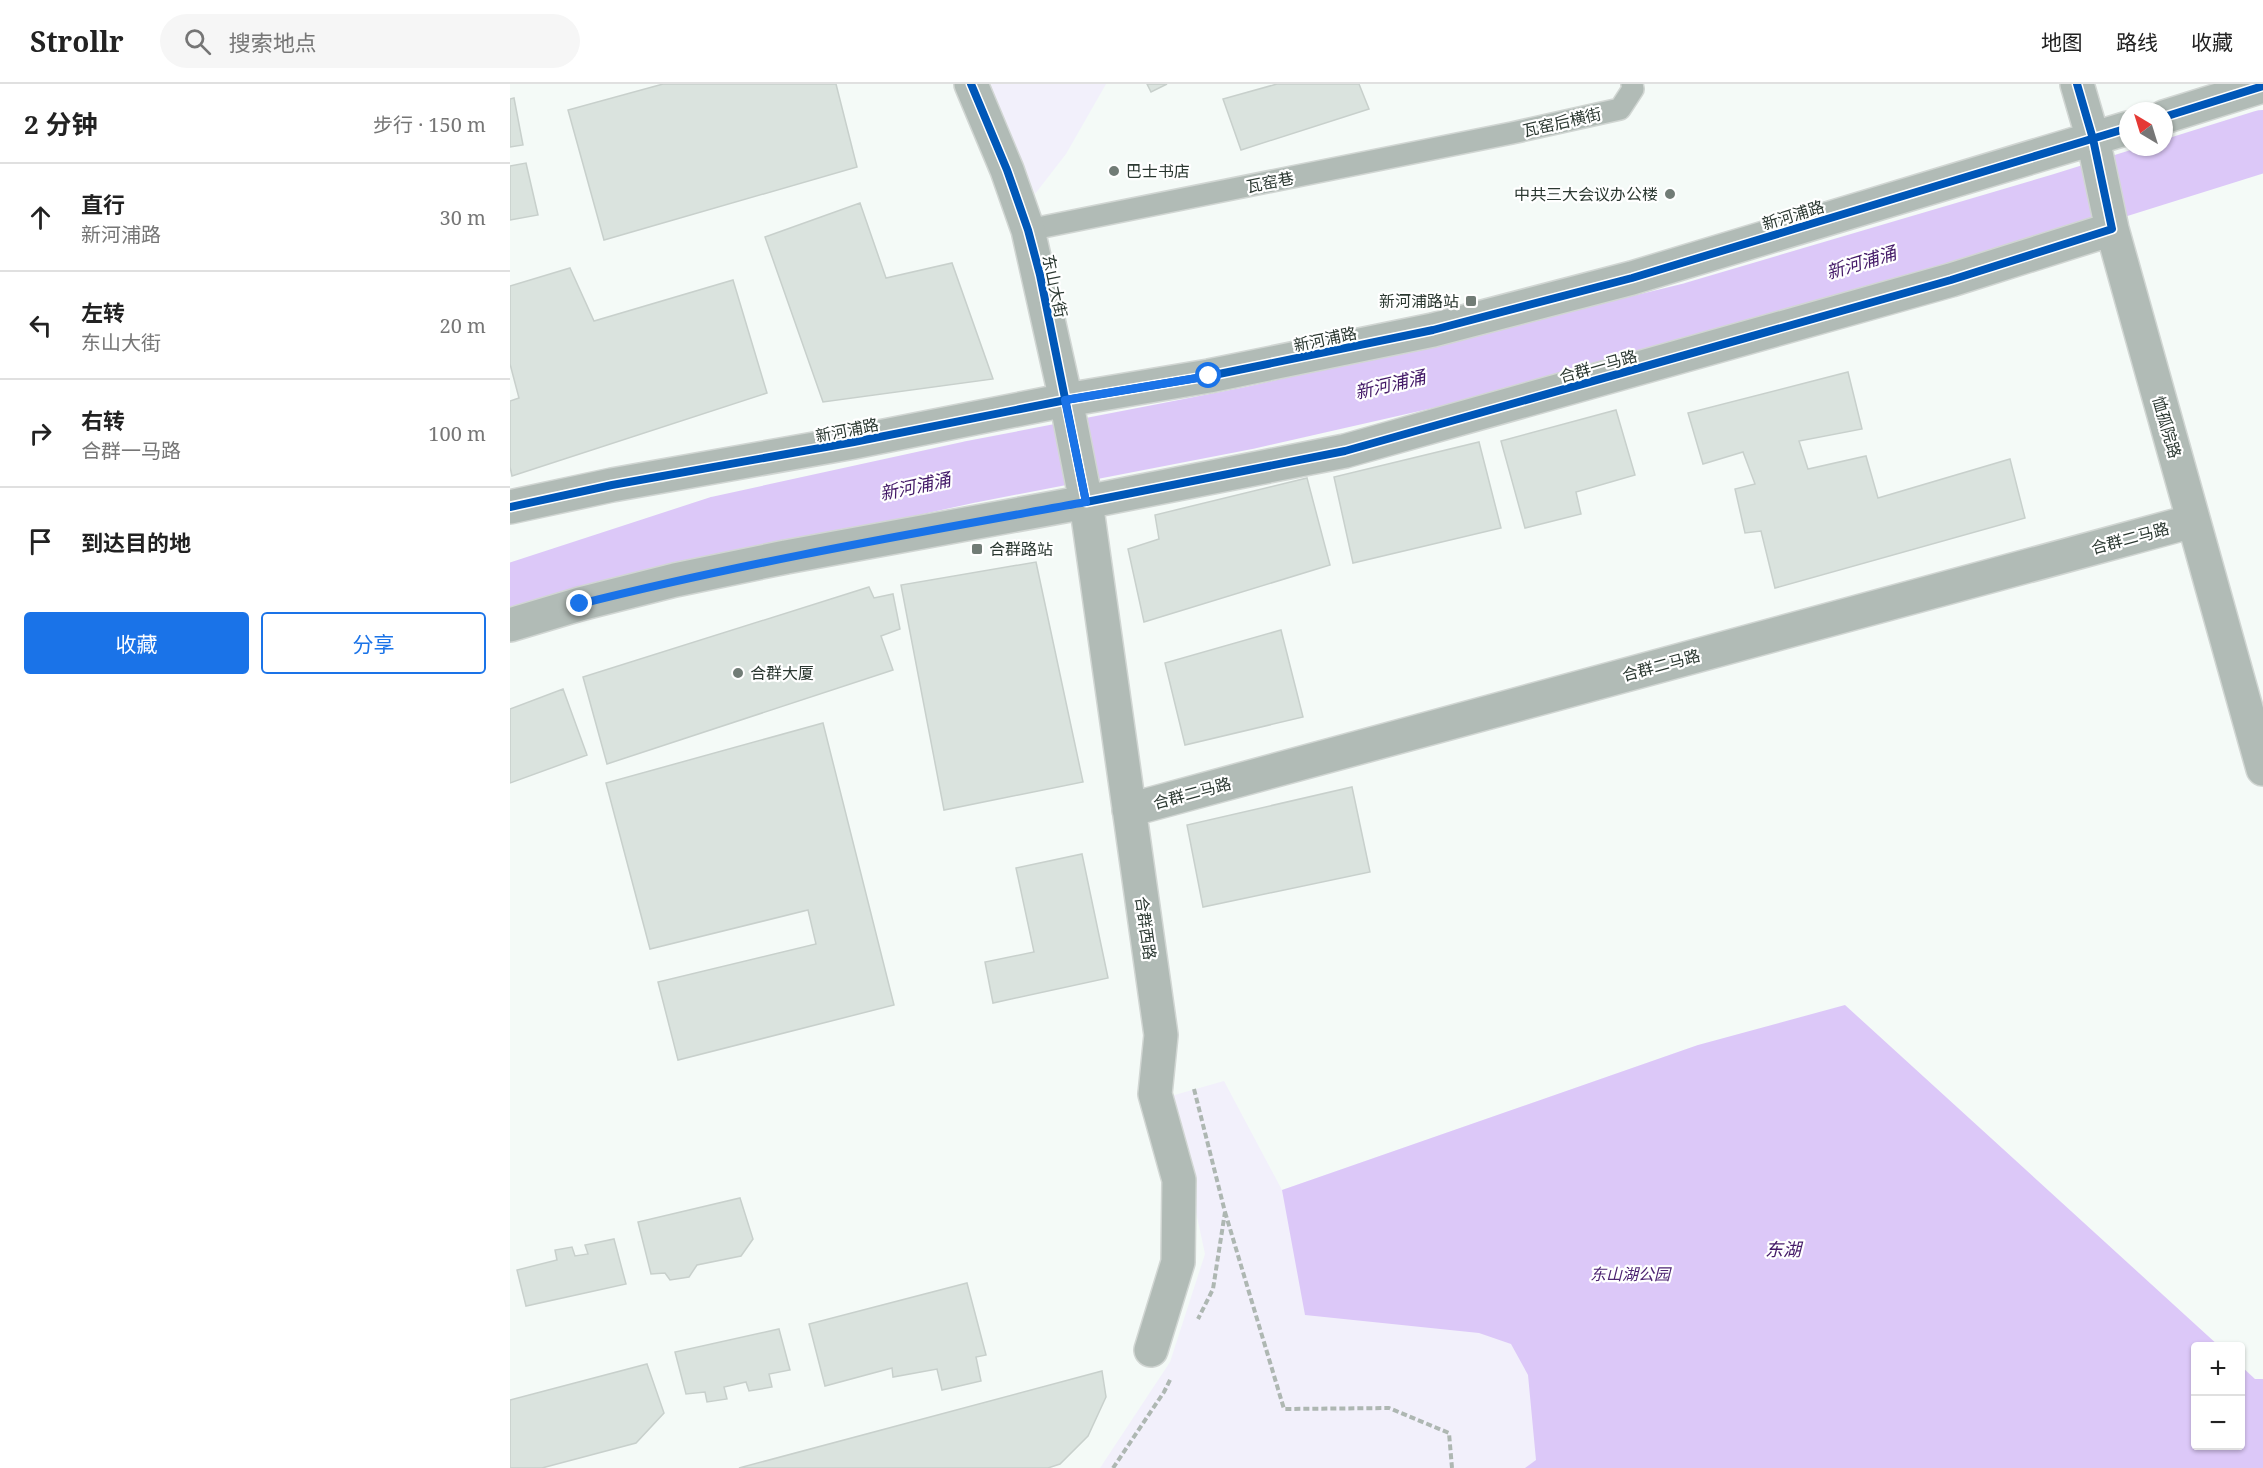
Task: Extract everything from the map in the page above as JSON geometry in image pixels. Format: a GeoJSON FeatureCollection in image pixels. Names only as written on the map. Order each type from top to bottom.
{"type":"FeatureCollection","features":[{"type":"Feature","properties":{"kind":"street","name":"东山大街"},"geometry":{"type":"LineString","coordinates":[[971,84],[1007,170],[1028,230],[1083,488]]}},
{"type":"Feature","properties":{"kind":"street","name":"恤孤院路"},"geometry":{"type":"LineString","coordinates":[[2077,84],[2093,139],[2112,229],[2263,769]]}},
{"type":"Feature","properties":{"kind":"street"},"geometry":{"type":"LineString","coordinates":[[2173,114],[2263,86]]}},
{"type":"Feature","properties":{"kind":"street","name":"新河浦路"},"geometry":{"type":"LineString","coordinates":[[510,507],[612,485],[854,442],[1068,413],[1209,376],[1433,330],[1632,278],[2119,131]]}},
{"type":"Feature","properties":{"kind":"street","name":"合群一马路"},"geometry":{"type":"LineString","coordinates":[[510,625],[580,604],[675,580],[786,557],[1083,488],[1345,451],[1951,280],[2112,229]]}},
{"type":"Feature","properties":{"kind":"street","name":"合群西路"},"geometry":{"type":"LineString","coordinates":[[1083,488],[1161,1035],[1155,1094],[1179,1180],[1178,1262],[1151,1350]]}},
{"type":"Feature","properties":{"kind":"street","name":"合群二马路"},"geometry":{"type":"LineString","coordinates":[[1129,810],[2193,520]]}},
{"type":"Feature","properties":{"kind":"lane","name":"瓦窑后横街"},"geometry":{"type":"LineString","coordinates":[[1512,133],[1620,109],[1633,89],[1632,84]]}},
{"type":"Feature","properties":{"kind":"lane","name":"瓦窑巷"},"geometry":{"type":"LineString","coordinates":[[1028,230],[1512,133]]}},
{"type":"Feature","properties":{"kind":"path"},"geometry":{"type":"LineString","coordinates":[[1226,1212],[1284,1409],[1389,1408],[1449,1433],[1452,1468]]}},
{"type":"Feature","properties":{"kind":"green space"},"geometry":{"type":"Polygon","coordinates":[[[986,84],[1106,84],[1066,154],[1035,194],[986,84]]]}},
{"type":"Feature","properties":{"kind":"green space","name":"东湖"},"geometry":{"type":"Polygon","coordinates":[[[1698,1045],[2022,1468],[1100,1468],[1170,1362],[1205,1254],[1171,1096],[1224,1081],[1282,1190],[1698,1045]]]}},
{"type":"Feature","properties":{"kind":"water","name":"东湖"},"geometry":{"type":"Polygon","coordinates":[[[1845,1005],[2215,1342],[2191,1342],[2191,1450],[2245,1450],[2245,1370],[2255,1379],[2263,1379],[2263,1468],[1525,1468],[1536,1460],[1528,1375],[1511,1344],[1479,1333],[1305,1315],[1282,1190],[1698,1045],[1845,1005]]]}},
{"type":"Feature","properties":{"kind":"building"},"geometry":{"type":"Polygon","coordinates":[[[663,84],[836,84],[857,167],[604,240],[568,110],[663,84]]]}},
{"type":"Feature","properties":{"kind":"building"},"geometry":{"type":"Polygon","coordinates":[[[1147,84],[1167,84],[1151,92],[1147,84]]]}},
{"type":"Feature","properties":{"kind":"building"},"geometry":{"type":"Polygon","coordinates":[[[1277,84],[1359,84],[1369,109],[1241,150],[1223,99],[1277,84]]]}},
{"type":"Feature","properties":{"kind":"building"},"geometry":{"type":"Polygon","coordinates":[[[514,98],[523,145],[510,147],[510,99],[514,98]]]}},
{"type":"Feature","properties":{"kind":"building"},"geometry":{"type":"Polygon","coordinates":[[[526,163],[538,215],[510,220],[510,166],[526,163]]]}},
{"type":"Feature","properties":{"kind":"building"},"geometry":{"type":"Polygon","coordinates":[[[860,203],[886,278],[952,263],[993,379],[823,402],[765,237],[860,203]]]}},
{"type":"Feature","properties":{"kind":"building"},"geometry":{"type":"Polygon","coordinates":[[[570,268],[594,321],[733,280],[767,393],[512,476],[510,401],[519,398],[510,364],[510,286],[570,268]]]}},
{"type":"Feature","properties":{"kind":"building"},"geometry":{"type":"Polygon","coordinates":[[[1848,372],[1862,429],[1799,441],[1808,469],[1866,456],[1878,498],[2010,459],[2025,518],[1775,588],[1761,531],[1745,533],[1735,489],[1755,484],[1743,452],[1703,464],[1688,413],[1848,372]]]}},
{"type":"Feature","properties":{"kind":"building"},"geometry":{"type":"Polygon","coordinates":[[[1616,410],[1635,475],[1576,492],[1581,514],[1525,528],[1501,441],[1616,410]]]}},
{"type":"Feature","properties":{"kind":"building"},"geometry":{"type":"Polygon","coordinates":[[[1479,442],[1501,528],[1353,563],[1334,477],[1479,442]]]}},
{"type":"Feature","properties":{"kind":"building"},"geometry":{"type":"Polygon","coordinates":[[[1307,478],[1330,565],[1144,622],[1128,549],[1159,539],[1155,515],[1307,478]]]}},
{"type":"Feature","properties":{"kind":"building"},"geometry":{"type":"Polygon","coordinates":[[[1036,562],[1083,782],[944,810],[901,585],[1036,562]]]}},
{"type":"Feature","properties":{"kind":"building","name":"合群大厦"},"geometry":{"type":"Polygon","coordinates":[[[869,587],[874,598],[893,594],[900,629],[881,636],[893,670],[607,764],[583,677],[869,587]]]}},
{"type":"Feature","properties":{"kind":"building"},"geometry":{"type":"Polygon","coordinates":[[[1281,630],[1303,717],[1185,745],[1165,663],[1281,630]]]}},
{"type":"Feature","properties":{"kind":"building"},"geometry":{"type":"Polygon","coordinates":[[[563,689],[587,755],[510,783],[510,709],[563,689]]]}},
{"type":"Feature","properties":{"kind":"building"},"geometry":{"type":"Polygon","coordinates":[[[823,723],[894,1005],[678,1060],[658,982],[816,944],[808,910],[650,949],[606,783],[823,723]]]}},
{"type":"Feature","properties":{"kind":"building"},"geometry":{"type":"Polygon","coordinates":[[[1352,787],[1370,872],[1203,907],[1187,825],[1352,787]]]}},
{"type":"Feature","properties":{"kind":"building"},"geometry":{"type":"Polygon","coordinates":[[[1082,854],[1108,978],[993,1003],[985,962],[1034,952],[1016,868],[1082,854]]]}},
{"type":"Feature","properties":{"kind":"building"},"geometry":{"type":"Polygon","coordinates":[[[740,1198],[753,1239],[741,1256],[697,1265],[689,1277],[670,1280],[665,1273],[651,1274],[638,1222],[740,1198]]]}},
{"type":"Feature","properties":{"kind":"building"},"geometry":{"type":"Polygon","coordinates":[[[614,1239],[626,1284],[526,1306],[517,1270],[557,1260],[555,1250],[572,1247],[575,1256],[588,1254],[585,1245],[614,1239]]]}},
{"type":"Feature","properties":{"kind":"building"},"geometry":{"type":"Polygon","coordinates":[[[967,1283],[986,1355],[976,1357],[981,1381],[942,1390],[937,1369],[893,1377],[892,1368],[825,1386],[809,1324],[967,1283]]]}},
{"type":"Feature","properties":{"kind":"building"},"geometry":{"type":"Polygon","coordinates":[[[779,1329],[790,1370],[769,1374],[772,1387],[749,1391],[746,1382],[724,1387],[727,1399],[707,1402],[705,1392],[686,1394],[675,1352],[779,1329]]]}},
{"type":"Feature","properties":{"kind":"building"},"geometry":{"type":"Polygon","coordinates":[[[647,1364],[664,1413],[636,1443],[542,1468],[510,1468],[510,1400],[647,1364]]]}},
{"type":"Feature","properties":{"kind":"building"},"geometry":{"type":"Polygon","coordinates":[[[1102,1371],[1106,1397],[1088,1436],[1060,1464],[1048,1468],[739,1468],[1102,1371]]]}},
{"type":"Feature","properties":{"kind":"waterway","name":"新河浦涌"},"geometry":{"type":"LineString","coordinates":[[510,595],[719,527],[970,472],[1249,418],[1469,368],[1693,313],[2062,204],[2263,141]]}},
{"type":"Feature","properties":{"kind":"cycle path"},"geometry":{"type":"LineString","coordinates":[[971,84],[1007,170],[1028,230],[1040,275],[1086,502],[1345,451],[1951,280],[2112,229],[2093,139],[2077,84]]}},
{"type":"Feature","properties":{"kind":"cycle path"},"geometry":{"type":"LineString","coordinates":[[2173,114],[2263,86]]}},
{"type":"Feature","properties":{"kind":"cycle path"},"geometry":{"type":"LineString","coordinates":[[510,507],[612,485],[854,442],[1066,400],[1209,376],[1433,330],[1632,278],[2119,131]]}},
{"type":"Feature","properties":{"kind":"place","name":"巴士书店"},"geometry":{"type":"Point","coordinates":[1114,171]}},
{"type":"Feature","properties":{"kind":"place","name":"中共三大会议办公楼"},"geometry":{"type":"Point","coordinates":[1670,194]}},
{"type":"Feature","properties":{"kind":"place","name":"新河浦路站"},"geometry":{"type":"Point","coordinates":[1471,301]}},
{"type":"Feature","properties":{"kind":"place","name":"合群路站"},"geometry":{"type":"Point","coordinates":[977,549]}},
{"type":"Feature","properties":{"kind":"place","name":"合群大厦"},"geometry":{"type":"Point","coordinates":[738,673]}},
{"type":"Feature","properties":{"kind":"route"},"geometry":{"type":"LineString","coordinates":[[580,604],[675,580],[786,557],[1086,502],[1065,400],[1209,376]]}},
{"type":"Feature","properties":{"kind":"park label","name":"东山湖公园"},"geometry":{"type":"Point","coordinates":[1630,1274]}}]}
